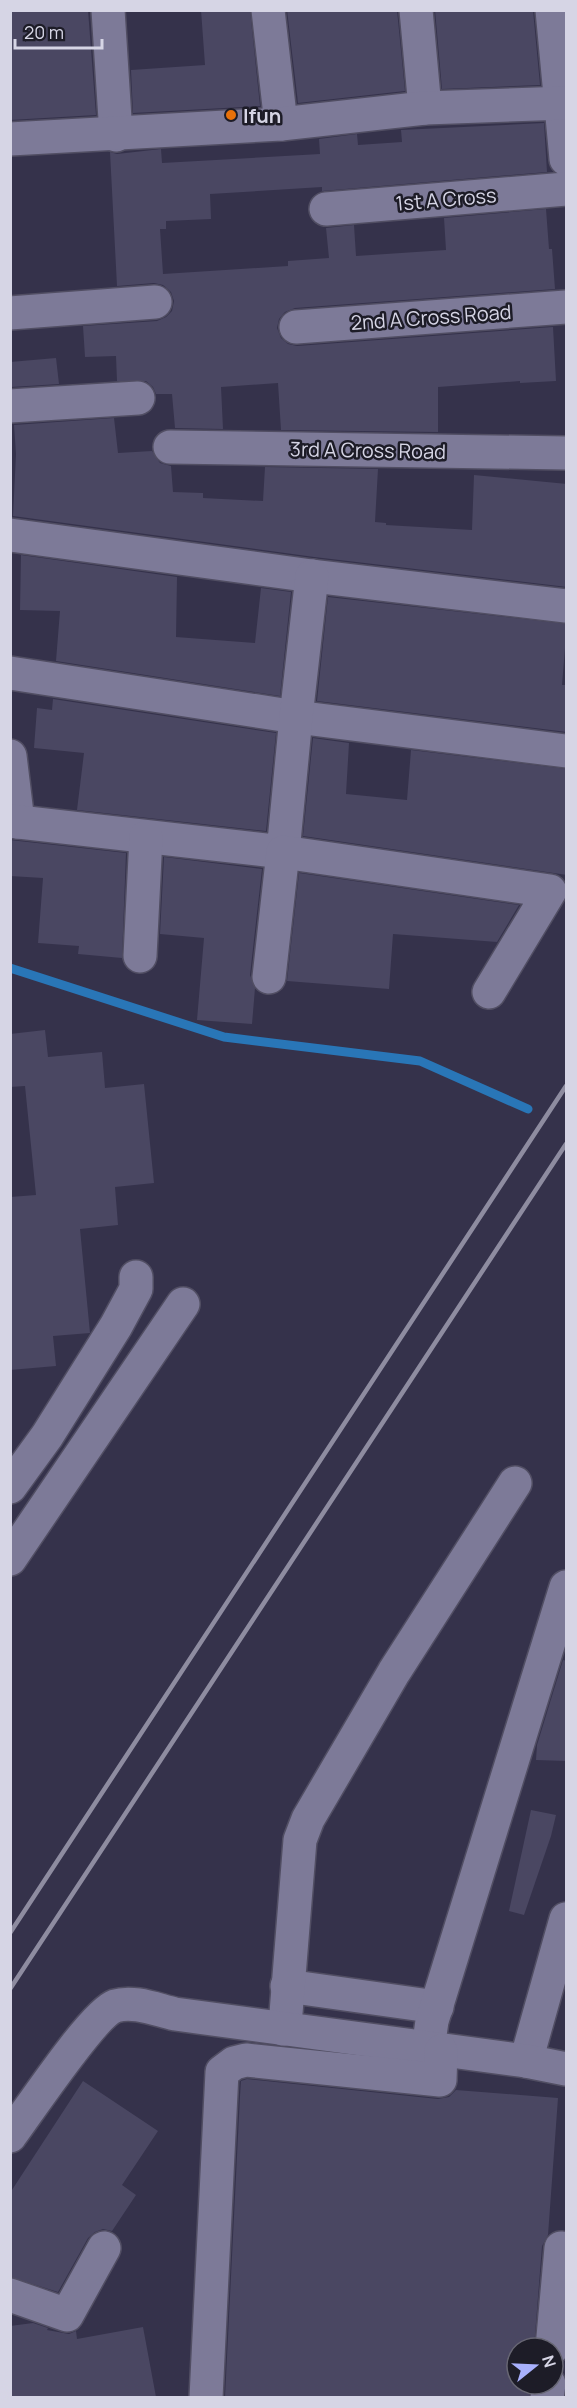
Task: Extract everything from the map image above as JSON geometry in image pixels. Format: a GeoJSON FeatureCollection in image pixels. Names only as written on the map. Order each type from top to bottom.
{"type":"FeatureCollection","features":[{"type":"Feature","properties":{"kind":"street"},"geometry":{"type":"LineString","coordinates":[[108,10],[116,135]]}},
{"type":"Feature","properties":{"kind":"street"},"geometry":{"type":"LineString","coordinates":[[268,10],[281,124]]}},
{"type":"Feature","properties":{"kind":"street"},"geometry":{"type":"LineString","coordinates":[[416,10],[425,108]]}},
{"type":"Feature","properties":{"kind":"street"},"geometry":{"type":"LineString","coordinates":[[552,10],[564,104],[567,159]]}},
{"type":"Feature","properties":{"kind":"street"},"geometry":{"type":"LineString","coordinates":[[10,139],[116,135],[281,124],[425,108],[564,104]]}},
{"type":"Feature","properties":{"kind":"street","name":"1st A Cross"},"geometry":{"type":"LineString","coordinates":[[326,209],[567,189]]}},
{"type":"Feature","properties":{"kind":"street"},"geometry":{"type":"LineString","coordinates":[[10,312],[155,302]]}},
{"type":"Feature","properties":{"kind":"street","name":"2nd A Cross Road"},"geometry":{"type":"LineString","coordinates":[[296,327],[567,307]]}},
{"type":"Feature","properties":{"kind":"street"},"geometry":{"type":"LineString","coordinates":[[10,406],[138,398]]}},
{"type":"Feature","properties":{"kind":"street","name":"3rd A Cross Road"},"geometry":{"type":"LineString","coordinates":[[170,447],[567,453]]}},
{"type":"Feature","properties":{"kind":"street"},"geometry":{"type":"LineString","coordinates":[[10,535],[312,576],[567,606]]}},
{"type":"Feature","properties":{"kind":"street"},"geometry":{"type":"LineString","coordinates":[[269,976],[312,576]]}},
{"type":"Feature","properties":{"kind":"street"},"geometry":{"type":"LineString","coordinates":[[10,672],[296,717],[567,751]]}},
{"type":"Feature","properties":{"kind":"street"},"geometry":{"type":"LineString","coordinates":[[10,756],[14,822],[283,852],[558,890],[489,992]]}},
{"type":"Feature","properties":{"kind":"street"},"geometry":{"type":"LineString","coordinates":[[140,956],[146,837]]}},
{"type":"Feature","properties":{"kind":"street"},"geometry":{"type":"LineString","coordinates":[[10,1486],[47,1436],[116,1326],[136,1289],[136,1277]]}},
{"type":"Feature","properties":{"kind":"street"},"geometry":{"type":"LineString","coordinates":[[10,1559],[183,1304]]}},
{"type":"Feature","properties":{"kind":"street"},"geometry":{"type":"LineString","coordinates":[[259,2061],[275,2028],[286,2013],[300,1840],[308,1819],[394,1672],[515,1483]]}},
{"type":"Feature","properties":{"kind":"street"},"geometry":{"type":"LineString","coordinates":[[206,2397],[222,2072],[234,2063],[246,2060],[440,2080],[435,2050],[437,2007],[567,1587]]}},
{"type":"Feature","properties":{"kind":"street"},"geometry":{"type":"LineString","coordinates":[[526,2061],[567,1919]]}},
{"type":"Feature","properties":{"kind":"street"},"geometry":{"type":"LineString","coordinates":[[287,1986],[437,2007]]}},
{"type":"Feature","properties":{"kind":"street"},"geometry":{"type":"LineString","coordinates":[[10,2136],[60,2067],[101,2018],[114,2007],[129,2004],[175,2014],[526,2061],[567,2069]]}},
{"type":"Feature","properties":{"kind":"street"},"geometry":{"type":"LineString","coordinates":[[309,2066],[315,2034]]}},
{"type":"Feature","properties":{"kind":"street"},"geometry":{"type":"LineString","coordinates":[[10,2295],[67,2315],[105,2248]]}},
{"type":"Feature","properties":{"kind":"street"},"geometry":{"type":"LineString","coordinates":[[553,2336],[561,2248]]}},
{"type":"Feature","properties":{"kind":"building"},"geometry":{"type":"Polygon","coordinates":[[[10,10],[88,10],[96,115],[10,120],[10,10]]]}},
{"type":"Feature","properties":{"kind":"building"},"geometry":{"type":"Polygon","coordinates":[[[201,10],[250,10],[260,106],[133,113],[131,70],[205,65],[201,10]]]}},
{"type":"Feature","properties":{"kind":"building"},"geometry":{"type":"Polygon","coordinates":[[[287,10],[397,10],[405,91],[298,103],[287,10]]]}},
{"type":"Feature","properties":{"kind":"building"},"geometry":{"type":"Polygon","coordinates":[[[435,10],[533,10],[540,85],[442,89],[435,10]]]}},
{"type":"Feature","properties":{"kind":"building"},"geometry":{"type":"Polygon","coordinates":[[[544,123],[547,172],[322,191],[322,187],[210,194],[211,219],[166,221],[166,229],[160,229],[163,274],[288,266],[288,261],[329,258],[326,228],[354,225],[356,256],[446,250],[444,218],[546,209],[555,289],[295,308],[285,312],[279,319],[277,328],[281,338],[288,344],[297,346],[553,327],[556,381],[520,383],[520,381],[438,387],[438,432],[281,430],[278,383],[221,387],[223,429],[175,428],[172,394],[156,394],[153,387],[146,381],[117,381],[116,356],[85,357],[83,326],[157,321],[172,311],[174,301],[171,292],[163,285],[154,283],[117,286],[110,152],[117,154],[161,149],[162,163],[320,154],[319,139],[357,134],[358,145],[402,142],[401,130],[544,123]]]}},
{"type":"Feature","properties":{"kind":"building"},"geometry":{"type":"Polygon","coordinates":[[[56,358],[59,384],[11,387],[10,362],[56,358]]]}},
{"type":"Feature","properties":{"kind":"building"},"geometry":{"type":"Polygon","coordinates":[[[114,418],[118,453],[152,451],[160,463],[171,466],[173,492],[203,493],[203,498],[263,501],[265,467],[378,469],[375,522],[386,523],[386,525],[472,530],[474,475],[567,484],[567,587],[314,557],[13,516],[16,454],[14,425],[114,418]]]}},
{"type":"Feature","properties":{"kind":"building"},"geometry":{"type":"Polygon","coordinates":[[[21,555],[177,577],[176,637],[255,643],[261,588],[291,592],[280,696],[56,661],[60,611],[20,610],[21,555]]]}},
{"type":"Feature","properties":{"kind":"building"},"geometry":{"type":"Polygon","coordinates":[[[328,597],[567,624],[562,685],[567,685],[567,732],[317,701],[328,597]]]}},
{"type":"Feature","properties":{"kind":"building"},"geometry":{"type":"Polygon","coordinates":[[[53,699],[276,733],[266,831],[77,810],[84,753],[34,748],[37,708],[52,710],[53,699]]]}},
{"type":"Feature","properties":{"kind":"building"},"geometry":{"type":"Polygon","coordinates":[[[313,738],[349,743],[346,794],[407,800],[411,750],[567,769],[567,875],[303,836],[313,738]]]}},
{"type":"Feature","properties":{"kind":"building"},"geometry":{"type":"Polygon","coordinates":[[[10,840],[126,853],[122,958],[78,954],[79,946],[38,943],[43,878],[10,876],[10,840]]]}},
{"type":"Feature","properties":{"kind":"building"},"geometry":{"type":"Polygon","coordinates":[[[164,857],[262,869],[250,975],[255,988],[252,1024],[197,1020],[204,938],[160,934],[164,857]]]}},
{"type":"Feature","properties":{"kind":"building"},"geometry":{"type":"Polygon","coordinates":[[[299,873],[519,905],[497,942],[393,934],[389,989],[287,981],[299,873]]]}},
{"type":"Feature","properties":{"kind":"building"},"geometry":{"type":"Polygon","coordinates":[[[45,1030],[48,1057],[102,1052],[105,1088],[144,1084],[154,1183],[115,1187],[118,1225],[80,1229],[90,1333],[53,1336],[56,1366],[10,1370],[10,1197],[36,1195],[25,1086],[10,1087],[10,1034],[45,1030]]]}},
{"type":"Feature","properties":{"kind":"building"},"geometry":{"type":"Polygon","coordinates":[[[563,1660],[567,1661],[567,1761],[536,1760],[537,1745],[563,1660]]]}},
{"type":"Feature","properties":{"kind":"building"},"geometry":{"type":"Polygon","coordinates":[[[531,1810],[556,1815],[524,1915],[509,1911],[531,1810]]]}},
{"type":"Feature","properties":{"kind":"building"},"geometry":{"type":"Polygon","coordinates":[[[247,2079],[438,2099],[449,2097],[456,2090],[558,2098],[548,2235],[542,2246],[535,2336],[505,2336],[505,2396],[529,2397],[225,2397],[241,2081],[247,2079]]]}},
{"type":"Feature","properties":{"kind":"building"},"geometry":{"type":"Polygon","coordinates":[[[83,2081],[158,2131],[122,2185],[136,2195],[112,2231],[103,2229],[88,2238],[58,2292],[10,2277],[10,2193],[83,2081]]]}},
{"type":"Feature","properties":{"kind":"building"},"geometry":{"type":"Polygon","coordinates":[[[33,2323],[48,2328],[47,2330],[69,2334],[76,2331],[77,2339],[143,2327],[156,2397],[10,2397],[10,2326],[33,2323]]]}},
{"type":"Feature","properties":{"kind":"waterway"},"geometry":{"type":"LineString","coordinates":[[10,968],[224,1037],[420,1061],[528,1109]]}},
{"type":"Feature","properties":{"kind":"railway"},"geometry":{"type":"LineString","coordinates":[[10,1933],[566,1086]]}},
{"type":"Feature","properties":{"kind":"railway"},"geometry":{"type":"LineString","coordinates":[[10,1989],[566,1144]]}},
{"type":"Feature","properties":{"kind":"place","name":"Ifun"},"geometry":{"type":"Point","coordinates":[231,115]}}]}
